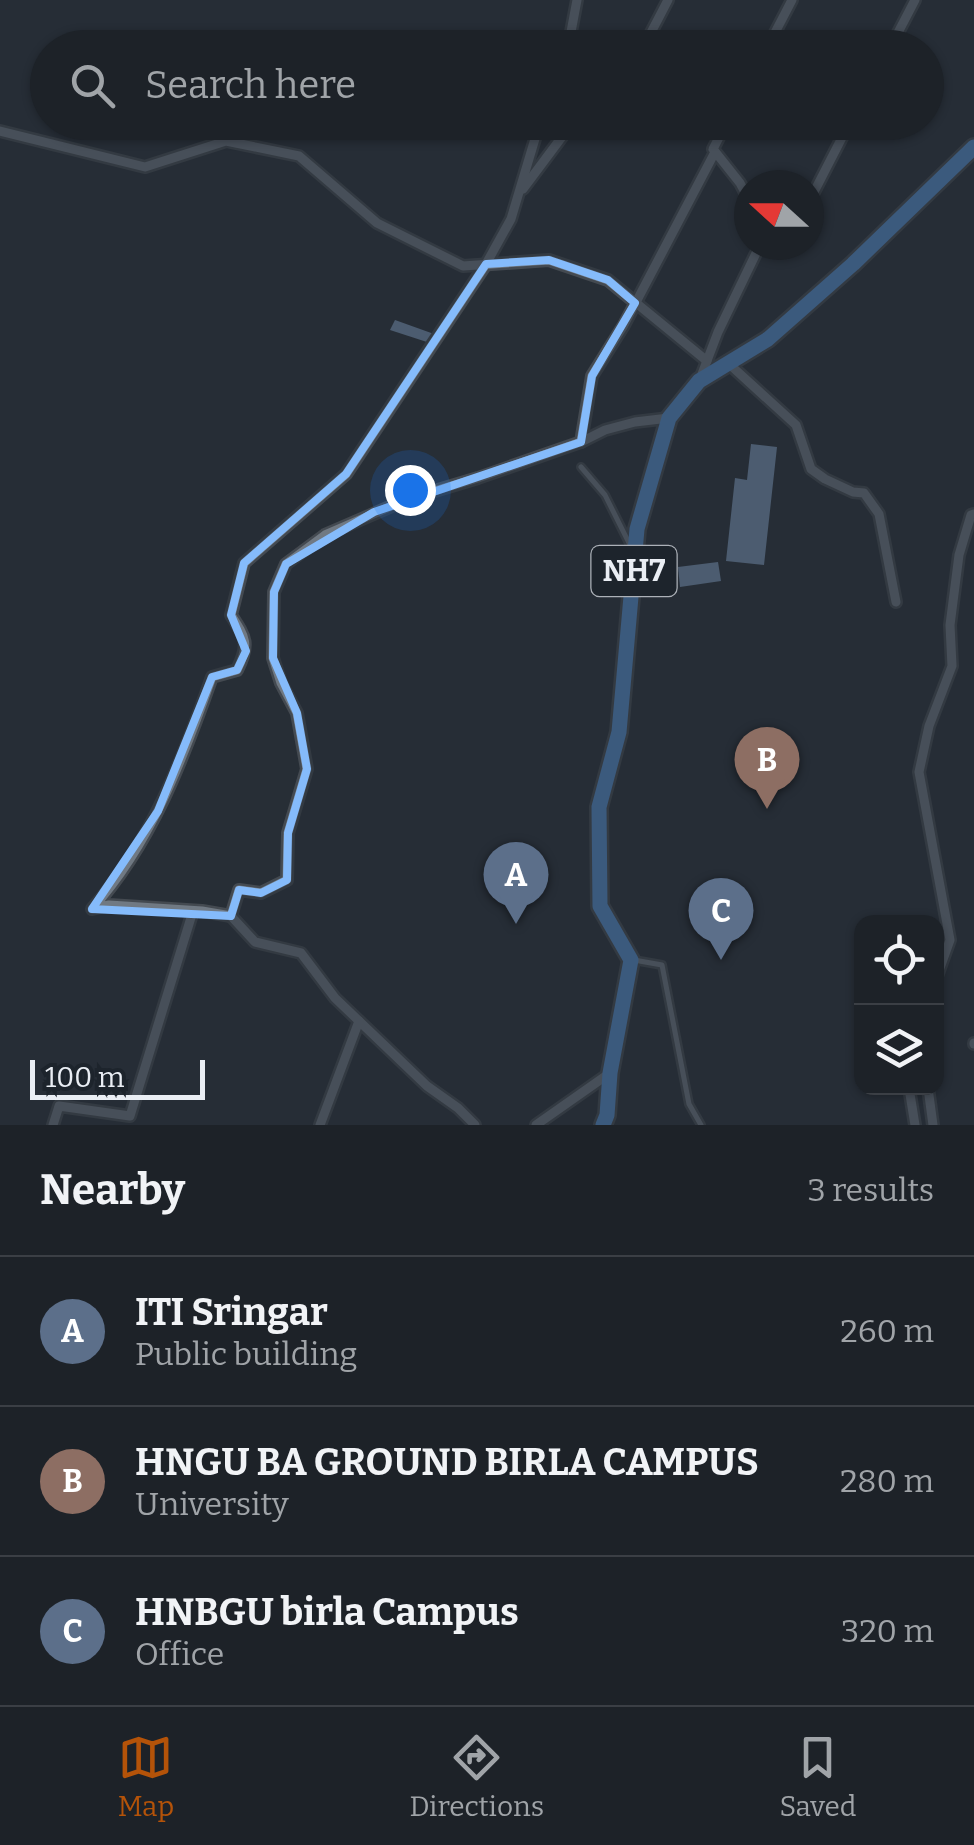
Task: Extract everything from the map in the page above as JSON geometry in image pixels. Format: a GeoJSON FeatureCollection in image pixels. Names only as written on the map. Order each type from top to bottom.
{"type":"FeatureCollection","features":[{"type":"Feature","properties":{"kind":"highway","name":"NH7"},"geometry":{"type":"LineString","coordinates":[[631,960],[600,906],[599,807],[619,732],[637,529],[669,418],[699,382],[768,339],[853,264],[974,147]]}},
{"type":"Feature","properties":{"kind":"highway"},"geometry":{"type":"LineString","coordinates":[[603,1125],[631,960]]}},
{"type":"Feature","properties":{"kind":"street"},"geometry":{"type":"LineString","coordinates":[[571,30],[576,0]]}},
{"type":"Feature","properties":{"kind":"street"},"geometry":{"type":"LineString","coordinates":[[652,30],[668,0]]}},
{"type":"Feature","properties":{"kind":"street"},"geometry":{"type":"LineString","coordinates":[[776,30],[792,0]]}},
{"type":"Feature","properties":{"kind":"street"},"geometry":{"type":"LineString","coordinates":[[900,30],[916,0]]}},
{"type":"Feature","properties":{"kind":"street"},"geometry":{"type":"LineString","coordinates":[[0,131],[30,138]]}},
{"type":"Feature","properties":{"kind":"street"},"geometry":{"type":"LineString","coordinates":[[36,140],[145,167],[226,141],[299,156],[377,223],[463,266],[549,260],[608,280],[707,361]]}},
{"type":"Feature","properties":{"kind":"street"},"geometry":{"type":"LineString","coordinates":[[475,1125],[427,1086],[335,998],[301,953],[255,942],[231,916],[108,905],[92,909],[116,882],[158,811],[212,677],[237,670],[246,651],[244,635],[231,615],[244,563],[346,474],[512,219],[535,140]]}},
{"type":"Feature","properties":{"kind":"street"},"geometry":{"type":"LineString","coordinates":[[518,196],[560,140]]}},
{"type":"Feature","properties":{"kind":"street"},"geometry":{"type":"LineString","coordinates":[[718,140],[713,149],[734,176]]}},
{"type":"Feature","properties":{"kind":"street"},"geometry":{"type":"LineString","coordinates":[[824,173],[841,140]]}},
{"type":"Feature","properties":{"kind":"street"},"geometry":{"type":"LineString","coordinates":[[581,442],[592,376],[636,303],[715,152]]}},
{"type":"Feature","properties":{"kind":"street"},"geometry":{"type":"LineString","coordinates":[[699,382],[753,260]]}},
{"type":"Feature","properties":{"kind":"street"},"geometry":{"type":"LineString","coordinates":[[728,363],[796,425],[810,469],[853,492],[864,493],[879,514],[896,602]]}},
{"type":"Feature","properties":{"kind":"street"},"geometry":{"type":"LineString","coordinates":[[231,916],[238,890],[260,893],[287,880],[288,833],[308,769],[297,713],[273,658],[274,592],[286,564],[316,540],[374,512],[620,426],[669,418]]}},
{"type":"Feature","properties":{"kind":"street"},"geometry":{"type":"LineString","coordinates":[[944,957],[950,940],[919,772],[929,726],[952,666],[950,624],[959,555],[974,514]]}},
{"type":"Feature","properties":{"kind":"street"},"geometry":{"type":"LineString","coordinates":[[54,1125],[59,1106],[130,1116],[193,911]]}},
{"type":"Feature","properties":{"kind":"street"},"geometry":{"type":"LineString","coordinates":[[320,1125],[359,1021]]}},
{"type":"Feature","properties":{"kind":"street"},"geometry":{"type":"LineString","coordinates":[[536,1125],[610,1074]]}},
{"type":"Feature","properties":{"kind":"street"},"geometry":{"type":"LineString","coordinates":[[910,1095],[915,1125]]}},
{"type":"Feature","properties":{"kind":"street"},"geometry":{"type":"LineString","coordinates":[[929,1095],[933,1125]]}},
{"type":"Feature","properties":{"kind":"lane"},"geometry":{"type":"LineString","coordinates":[[582,468],[605,496],[635,555]]}},
{"type":"Feature","properties":{"kind":"lane"},"geometry":{"type":"LineString","coordinates":[[631,960],[662,964],[689,1104],[701,1125]]}},
{"type":"Feature","properties":{"kind":"highlighted area"},"geometry":{"type":"Polygon","coordinates":[[[549,260],[608,280],[635,303],[592,376],[581,442],[374,512],[286,564],[274,592],[273,658],[297,713],[307,769],[288,833],[287,880],[261,893],[239,890],[231,916],[92,909],[158,811],[212,677],[237,670],[246,651],[231,615],[244,563],[346,474],[486,264],[549,260]]]}},
{"type":"Feature","properties":{"kind":"building"},"geometry":{"type":"Polygon","coordinates":[[[395,320],[434,334],[430,343],[390,330],[395,320]]]}},
{"type":"Feature","properties":{"kind":"building"},"geometry":{"type":"Polygon","coordinates":[[[751,444],[777,447],[764,565],[726,561],[735,478],[747,480],[751,444]]]}},
{"type":"Feature","properties":{"kind":"building"},"geometry":{"type":"Polygon","coordinates":[[[718,562],[721,581],[680,587],[678,567],[718,562]]]}},
{"type":"Feature","properties":{"kind":"place","name":"HNGU BA GROUND BIRLA CAMPUS"},"geometry":{"type":"Point","coordinates":[767,809]}},
{"type":"Feature","properties":{"kind":"place","name":"ITI Sringar"},"geometry":{"type":"Point","coordinates":[516,924]}},
{"type":"Feature","properties":{"kind":"place","name":"HNBGU birla Campus"},"geometry":{"type":"Point","coordinates":[721,960]}}]}
